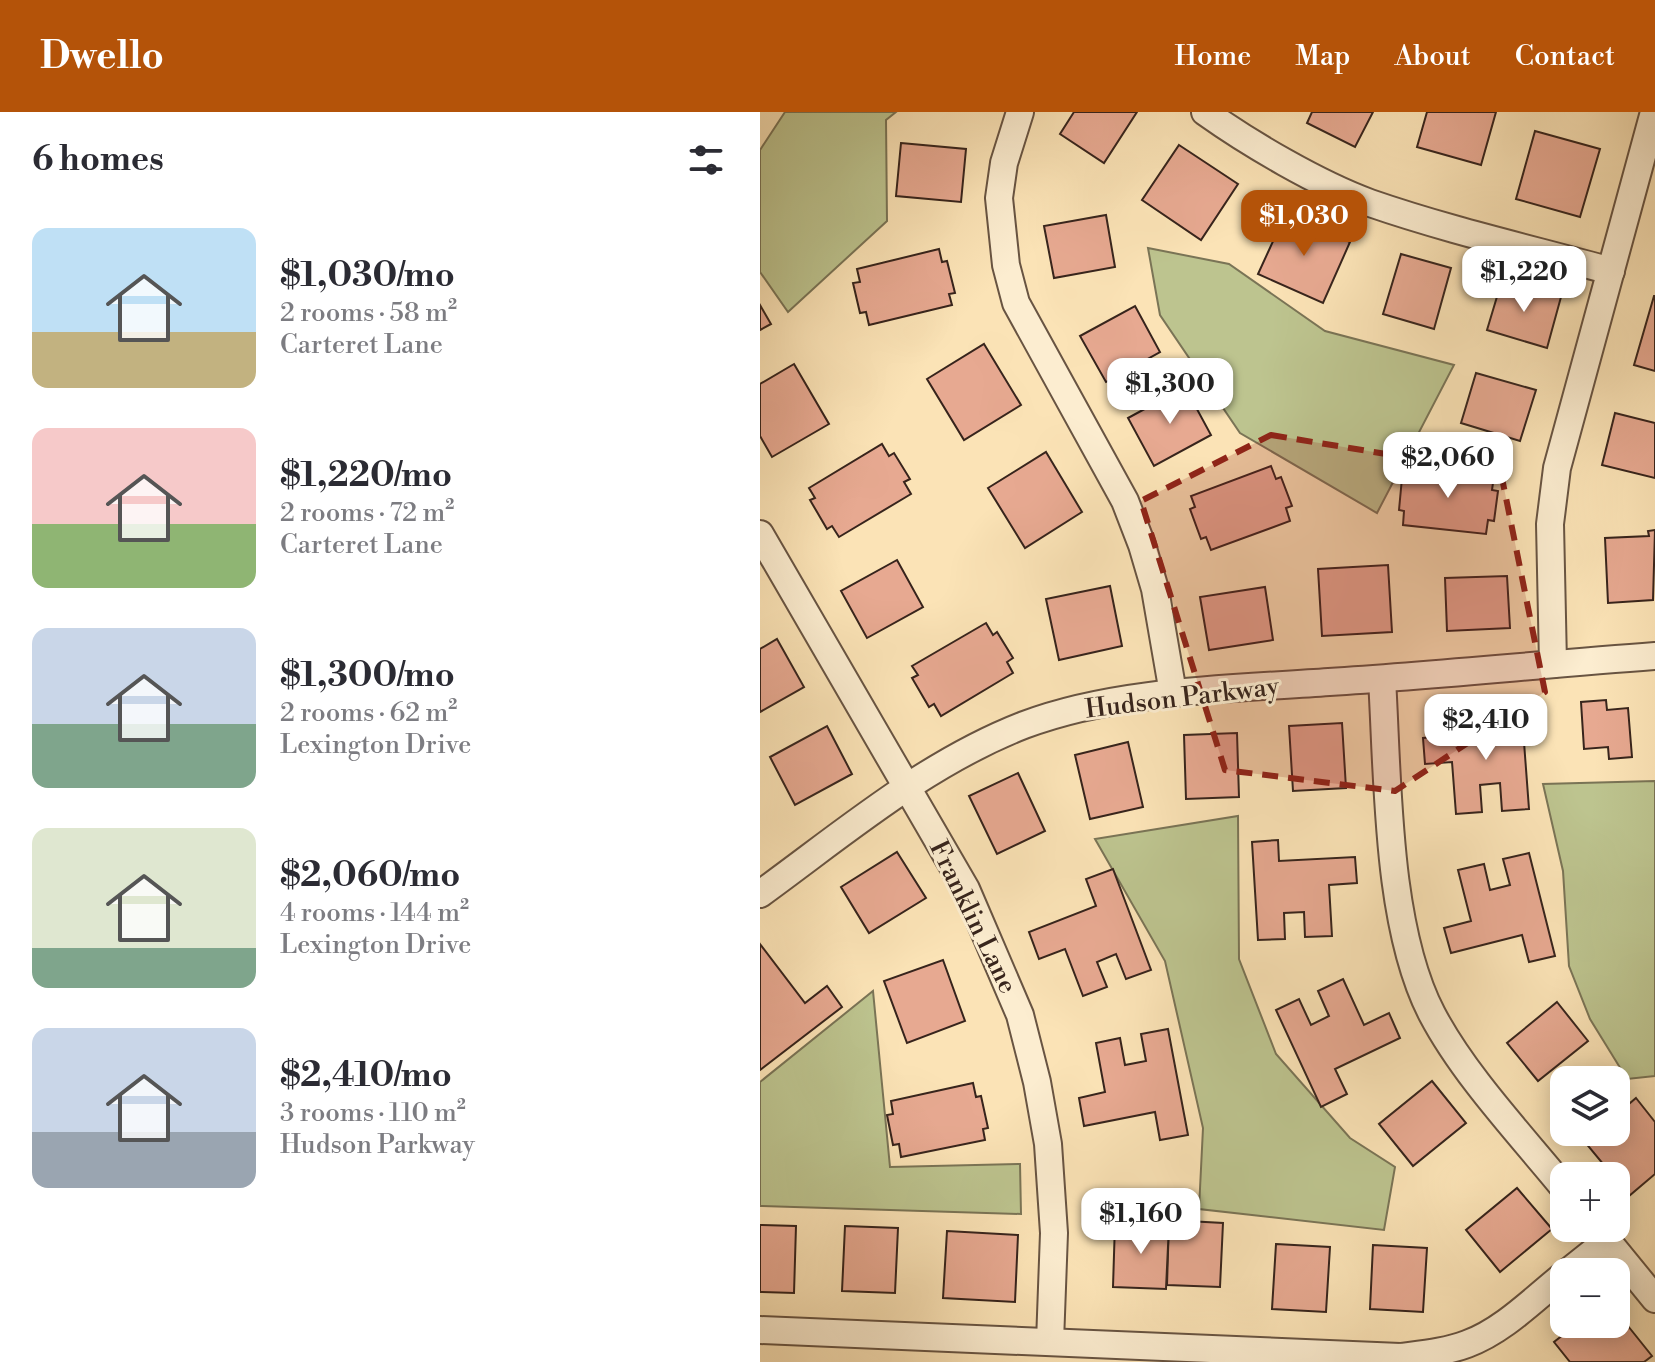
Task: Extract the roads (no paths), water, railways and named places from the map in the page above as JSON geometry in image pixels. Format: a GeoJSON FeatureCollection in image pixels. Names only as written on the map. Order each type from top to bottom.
{"type":"FeatureCollection","features":[{"type":"Feature","properties":{"kind":"street"},"geometry":{"type":"LineString","coordinates":[[1020,112],[1004,163],[999,198],[1000,232],[1016,303],[1125,501],[1155,589],[1173,693]]}},
{"type":"Feature","properties":{"kind":"street"},"geometry":{"type":"LineString","coordinates":[[1205,112],[1249,141],[1330,185],[1369,202],[1611,271]]}},
{"type":"Feature","properties":{"kind":"street"},"geometry":{"type":"LineString","coordinates":[[1553,664],[1550,524],[1557,468],[1654,112]]}},
{"type":"Feature","properties":{"kind":"street","name":"Franklin Lane"},"geometry":{"type":"LineString","coordinates":[[760,534],[972,903],[1020,1015],[1034,1068],[1048,1144],[1054,1233],[1050,1342]]}},
{"type":"Feature","properties":{"kind":"street","name":"Hudson Parkway"},"geometry":{"type":"LineString","coordinates":[[760,894],[906,787],[961,754],[1024,725],[1071,710],[1173,693],[1655,656]]}},
{"type":"Feature","properties":{"kind":"street"},"geometry":{"type":"LineString","coordinates":[[1382,679],[1394,870],[1410,956],[1432,1013],[1475,1079],[1550,1171]]}},
{"type":"Feature","properties":{"kind":"street"},"geometry":{"type":"LineString","coordinates":[[1580,1258],[1595,1242]]}},
{"type":"Feature","properties":{"kind":"street"},"geometry":{"type":"LineString","coordinates":[[1609,1242],[1655,1299]]}},
{"type":"Feature","properties":{"kind":"street"},"geometry":{"type":"LineString","coordinates":[[760,1330],[1400,1357],[1444,1351],[1471,1342],[1504,1322],[1550,1286]]}}]}
